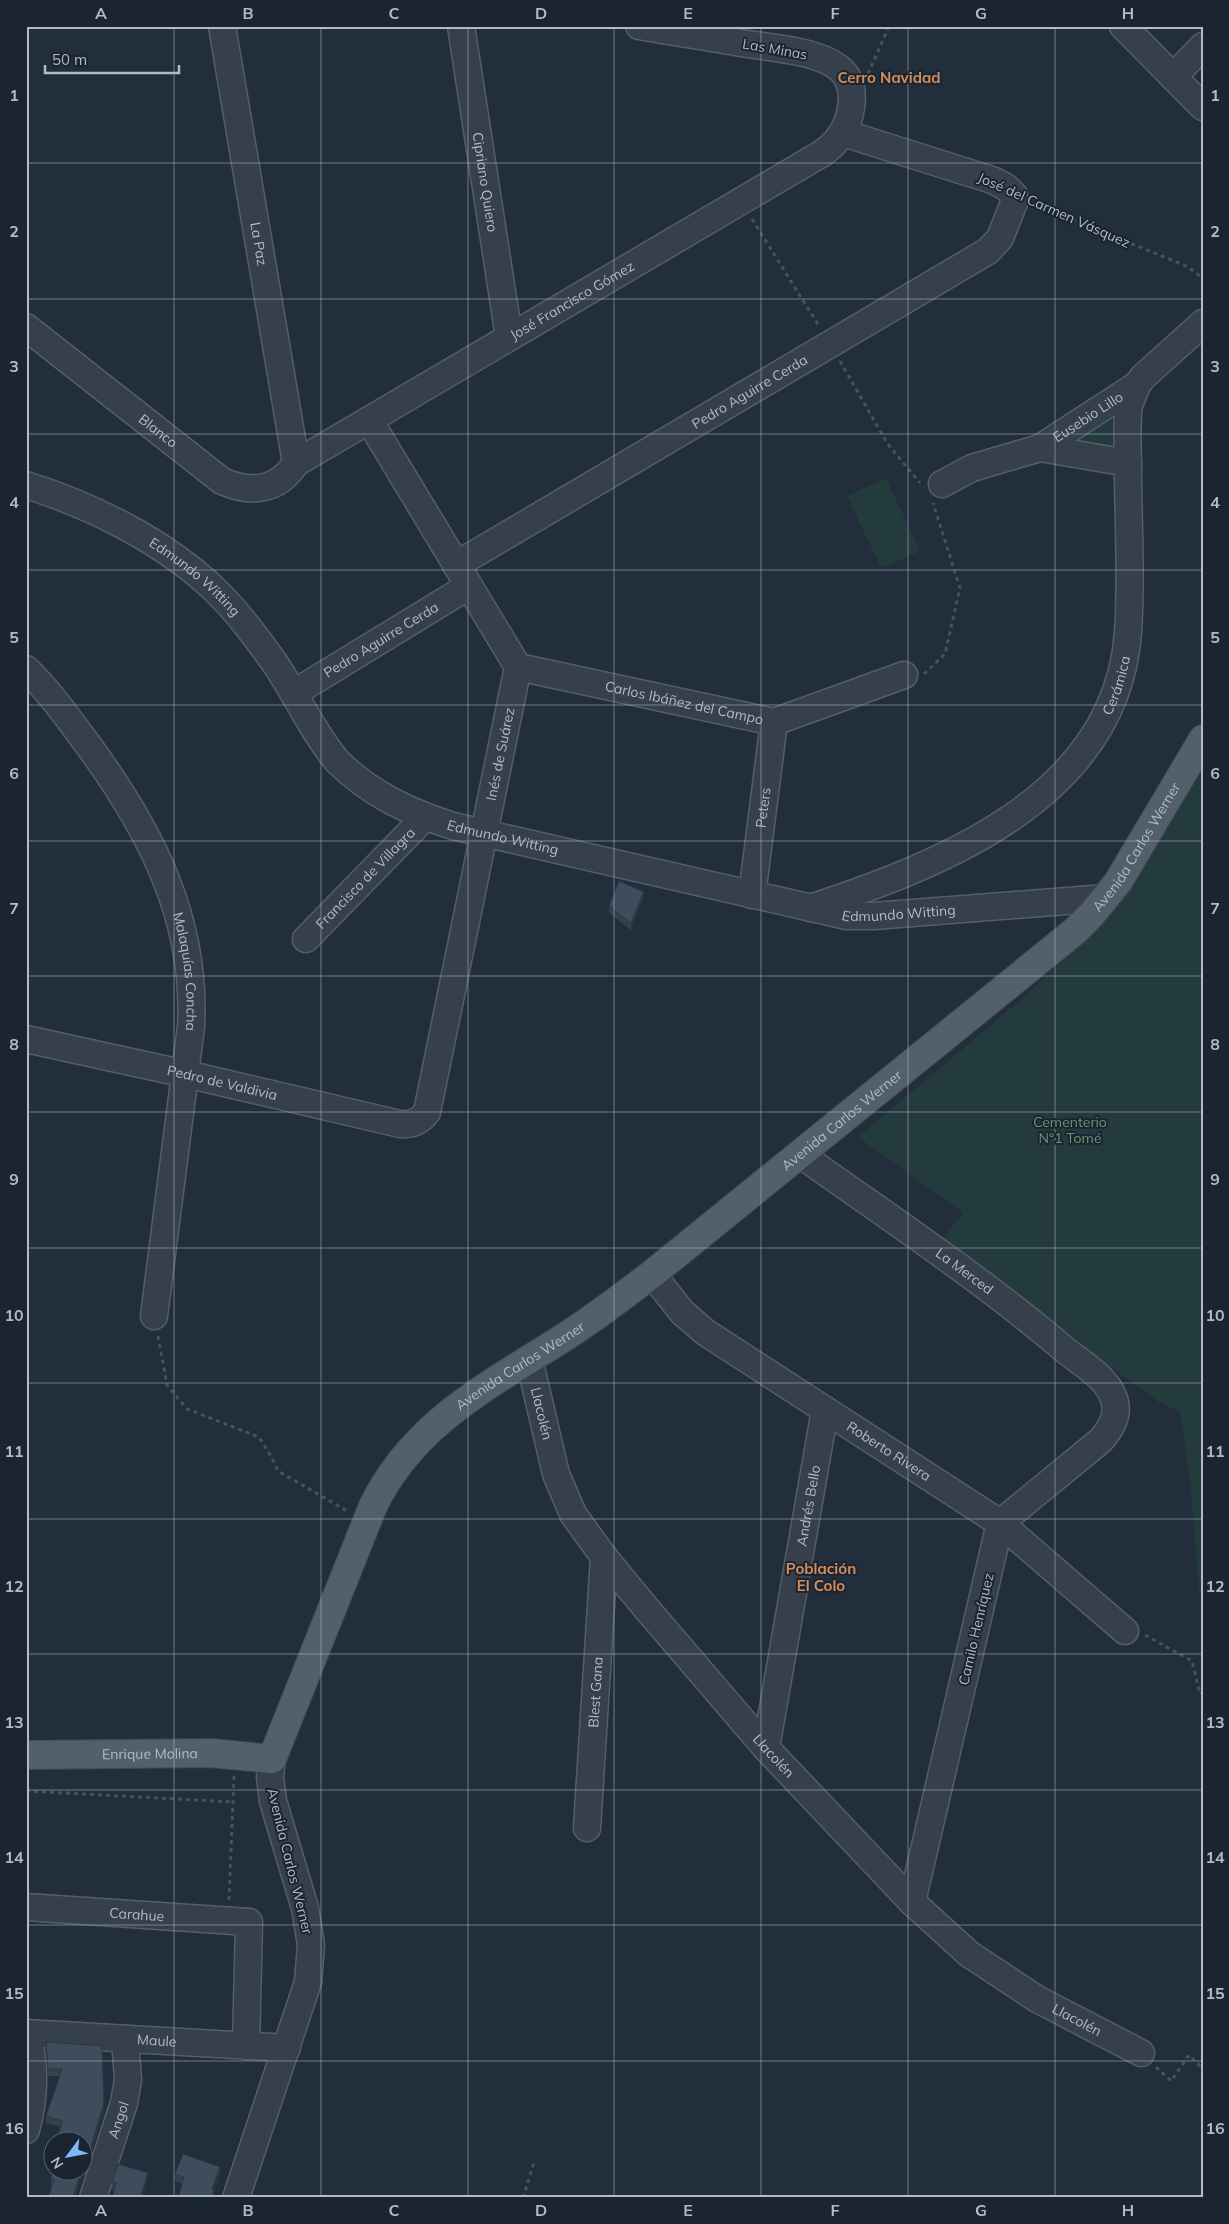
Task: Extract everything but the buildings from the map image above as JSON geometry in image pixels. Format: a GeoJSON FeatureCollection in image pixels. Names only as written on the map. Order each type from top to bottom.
{"type":"FeatureCollection","features":[{"type":"Feature","properties":{"kind":"main road","name":"Avenida Carlos Werner"},"geometry":{"type":"LineString","coordinates":[[272,1759],[366,1522],[380,1492],[395,1467],[427,1431],[457,1407],[591,1320],[652,1274],[1075,931],[1106,898],[1128,865],[1203,739]]}},
{"type":"Feature","properties":{"kind":"main road","name":"Enrique Molina"},"geometry":{"type":"LineString","coordinates":[[26,1755],[211,1753],[272,1759]]}},
{"type":"Feature","properties":{"kind":"street","name":"La Paz"},"geometry":{"type":"LineString","coordinates":[[222,26],[296,462]]}},
{"type":"Feature","properties":{"kind":"street","name":"Cipriano Quiero"},"geometry":{"type":"LineString","coordinates":[[461,26],[509,337]]}},
{"type":"Feature","properties":{"kind":"street","name":"Las Minas"},"geometry":{"type":"LineString","coordinates":[[639,26],[804,53],[840,69],[848,80],[852,93]]}},
{"type":"Feature","properties":{"kind":"street"},"geometry":{"type":"LineString","coordinates":[[1123,26],[1203,107]]}},
{"type":"Feature","properties":{"kind":"street"},"geometry":{"type":"LineString","coordinates":[[1173,76],[1203,46]]}},
{"type":"Feature","properties":{"kind":"street"},"geometry":{"type":"LineString","coordinates":[[843,133],[850,113],[852,93]]}},
{"type":"Feature","properties":{"kind":"street","name":"José Francisco Gómez"},"geometry":{"type":"LineString","coordinates":[[296,462],[821,154],[832,146],[843,133]]}},
{"type":"Feature","properties":{"kind":"street","name":"José del Carmen Vásquez"},"geometry":{"type":"LineString","coordinates":[[843,133],[992,180],[1006,187],[1014,195]]}},
{"type":"Feature","properties":{"kind":"street","name":"Pedro Aguirre Cerda"},"geometry":{"type":"LineString","coordinates":[[294,693],[463,576],[830,344],[992,248],[1003,232],[1015,200],[1014,195]]}},
{"type":"Feature","properties":{"kind":"street","name":"Cerámica"},"geometry":{"type":"LineString","coordinates":[[810,908],[912,871],[941,859],[989,834],[1038,798],[1071,766],[1086,746],[1106,713],[1114,695],[1125,655],[1129,610],[1127,416],[1129,405],[1137,385],[1147,373],[1203,323]]}},
{"type":"Feature","properties":{"kind":"street","name":"Blanco"},"geometry":{"type":"LineString","coordinates":[[26,327],[222,481],[251,489],[268,487],[283,479],[296,462]]}},
{"type":"Feature","properties":{"kind":"street","name":"Eusebio Lillo"},"geometry":{"type":"LineString","coordinates":[[932,489],[981,465],[1040,448],[1137,385]]}},
{"type":"Feature","properties":{"kind":"street"},"geometry":{"type":"LineString","coordinates":[[369,420],[518,668]]}},
{"type":"Feature","properties":{"kind":"street","name":"Eusebio Lillo"},"geometry":{"type":"LineString","coordinates":[[1040,448],[1128,463]]}},
{"type":"Feature","properties":{"kind":"street","name":"Edmundo Witting"},"geometry":{"type":"LineString","coordinates":[[26,485],[60,497],[108,519],[139,535],[185,564],[214,589],[253,634],[294,693],[324,744],[351,775],[375,793],[425,817],[484,834],[836,915],[860,916],[1106,898]]}},
{"type":"Feature","properties":{"kind":"street","name":"Carlos Ibáñez del Campo"},"geometry":{"type":"LineString","coordinates":[[518,668],[774,722],[910,678]]}},
{"type":"Feature","properties":{"kind":"street","name":"Inés de Suárez"},"geometry":{"type":"LineString","coordinates":[[418,1121],[428,1109],[518,668]]}},
{"type":"Feature","properties":{"kind":"street","name":"Malaquías Concha"},"geometry":{"type":"LineString","coordinates":[[26,669],[55,702],[115,783],[142,827],[166,877],[186,944],[192,978],[192,1027],[154,1316]]}},
{"type":"Feature","properties":{"kind":"street","name":"Peters"},"geometry":{"type":"LineString","coordinates":[[752,896],[774,722]]}},
{"type":"Feature","properties":{"kind":"street","name":"Francisco de Villagra"},"geometry":{"type":"LineString","coordinates":[[306,939],[425,817]]}},
{"type":"Feature","properties":{"kind":"street","name":"Pedro de Valdivia"},"geometry":{"type":"LineString","coordinates":[[26,1039],[400,1124],[410,1124],[418,1121]]}},
{"type":"Feature","properties":{"kind":"street","name":"La Merced"},"geometry":{"type":"LineString","coordinates":[[800,1154],[1032,1323],[1106,1384],[1116,1403],[1111,1428],[1100,1441],[1000,1523]]}},
{"type":"Feature","properties":{"kind":"street","name":"Roberto Rivera"},"geometry":{"type":"LineString","coordinates":[[652,1274],[682,1312],[705,1332],[1000,1523],[1126,1631]]}},
{"type":"Feature","properties":{"kind":"street","name":"Llacolén"},"geometry":{"type":"LineString","coordinates":[[529,1359],[560,1487],[574,1514],[604,1557],[766,1748],[940,1929],[994,1972],[1037,1999],[1141,2053]]}},
{"type":"Feature","properties":{"kind":"street","name":"Andrés Bello"},"geometry":{"type":"LineString","coordinates":[[766,1748],[825,1410]]}},
{"type":"Feature","properties":{"kind":"street","name":"Camilo Henríquez"},"geometry":{"type":"LineString","coordinates":[[912,1902],[1000,1523]]}},
{"type":"Feature","properties":{"kind":"street","name":"Blest Gana"},"geometry":{"type":"LineString","coordinates":[[587,1828],[604,1557]]}},
{"type":"Feature","properties":{"kind":"street","name":"Avenida Carlos Werner"},"geometry":{"type":"LineString","coordinates":[[236,2198],[308,1982],[311,1945],[305,1908],[270,1789],[272,1759]]}},
{"type":"Feature","properties":{"kind":"street","name":"Carahue"},"geometry":{"type":"LineString","coordinates":[[26,1907],[238,1921]]}},
{"type":"Feature","properties":{"kind":"street"},"geometry":{"type":"LineString","coordinates":[[238,1921],[246,2046]]}},
{"type":"Feature","properties":{"kind":"street"},"geometry":{"type":"LineString","coordinates":[[26,2130],[33,2100],[34,2081],[34,2065],[27,2033]]}},
{"type":"Feature","properties":{"kind":"street","name":"Maule"},"geometry":{"type":"LineString","coordinates":[[27,2033],[287,2048]]}},
{"type":"Feature","properties":{"kind":"street","name":"Angol"},"geometry":{"type":"LineString","coordinates":[[93,2198],[124,2103],[128,2080],[125,2038]]}},
{"type":"Feature","properties":{"kind":"path"},"geometry":{"type":"LineString","coordinates":[[852,93],[868,74],[889,26]]}},
{"type":"Feature","properties":{"kind":"path","name":"José del Carmen Vásquez"},"geometry":{"type":"LineString","coordinates":[[1014,195],[1186,266],[1203,278]]}},
{"type":"Feature","properties":{"kind":"path"},"geometry":{"type":"LineString","coordinates":[[742,201],[830,344],[887,443],[932,489],[960,588],[945,654],[910,678]]}},
{"type":"Feature","properties":{"kind":"path"},"geometry":{"type":"LineString","coordinates":[[154,1316],[167,1385],[187,1409],[258,1437],[278,1471],[366,1522]]}},
{"type":"Feature","properties":{"kind":"path"},"geometry":{"type":"LineString","coordinates":[[1126,1631],[1140,1632],[1192,1662],[1200,1694],[1203,1692]]}},
{"type":"Feature","properties":{"kind":"path"},"geometry":{"type":"LineString","coordinates":[[234,1771],[233,1802],[238,1921]]}},
{"type":"Feature","properties":{"kind":"path"},"geometry":{"type":"LineString","coordinates":[[26,1792],[233,1802]]}},
{"type":"Feature","properties":{"kind":"path"},"geometry":{"type":"LineString","coordinates":[[1141,2053],[1171,2081],[1189,2055],[1203,2069]]}},
{"type":"Feature","properties":{"kind":"path"},"geometry":{"type":"LineString","coordinates":[[523,2198],[534,2162]]}},
{"type":"Feature","properties":{"kind":"green space"},"geometry":{"type":"Polygon","coordinates":[[[1117,405],[1121,456],[1059,447],[1117,405]]]}},
{"type":"Feature","properties":{"kind":"green space"},"geometry":{"type":"Polygon","coordinates":[[[886,478],[920,551],[881,568],[847,496],[886,478]]]}},
{"type":"Feature","properties":{"kind":"green space","name":"Cementerio N°1 Tomé"},"geometry":{"type":"Polygon","coordinates":[[[1203,764],[1203,1600],[1199,1588],[1190,1482],[1180,1411],[1160,1403],[940,1242],[963,1213],[858,1137],[1022,999],[1103,923],[1127,891],[1203,764]]]}},
{"type":"Feature","properties":{"kind":"district","name":"Cerro Navidad"},"geometry":{"type":"Point","coordinates":[889,78]}},
{"type":"Feature","properties":{"kind":"district","name":"Población El Colo"},"geometry":{"type":"Point","coordinates":[821,1578]}}]}
